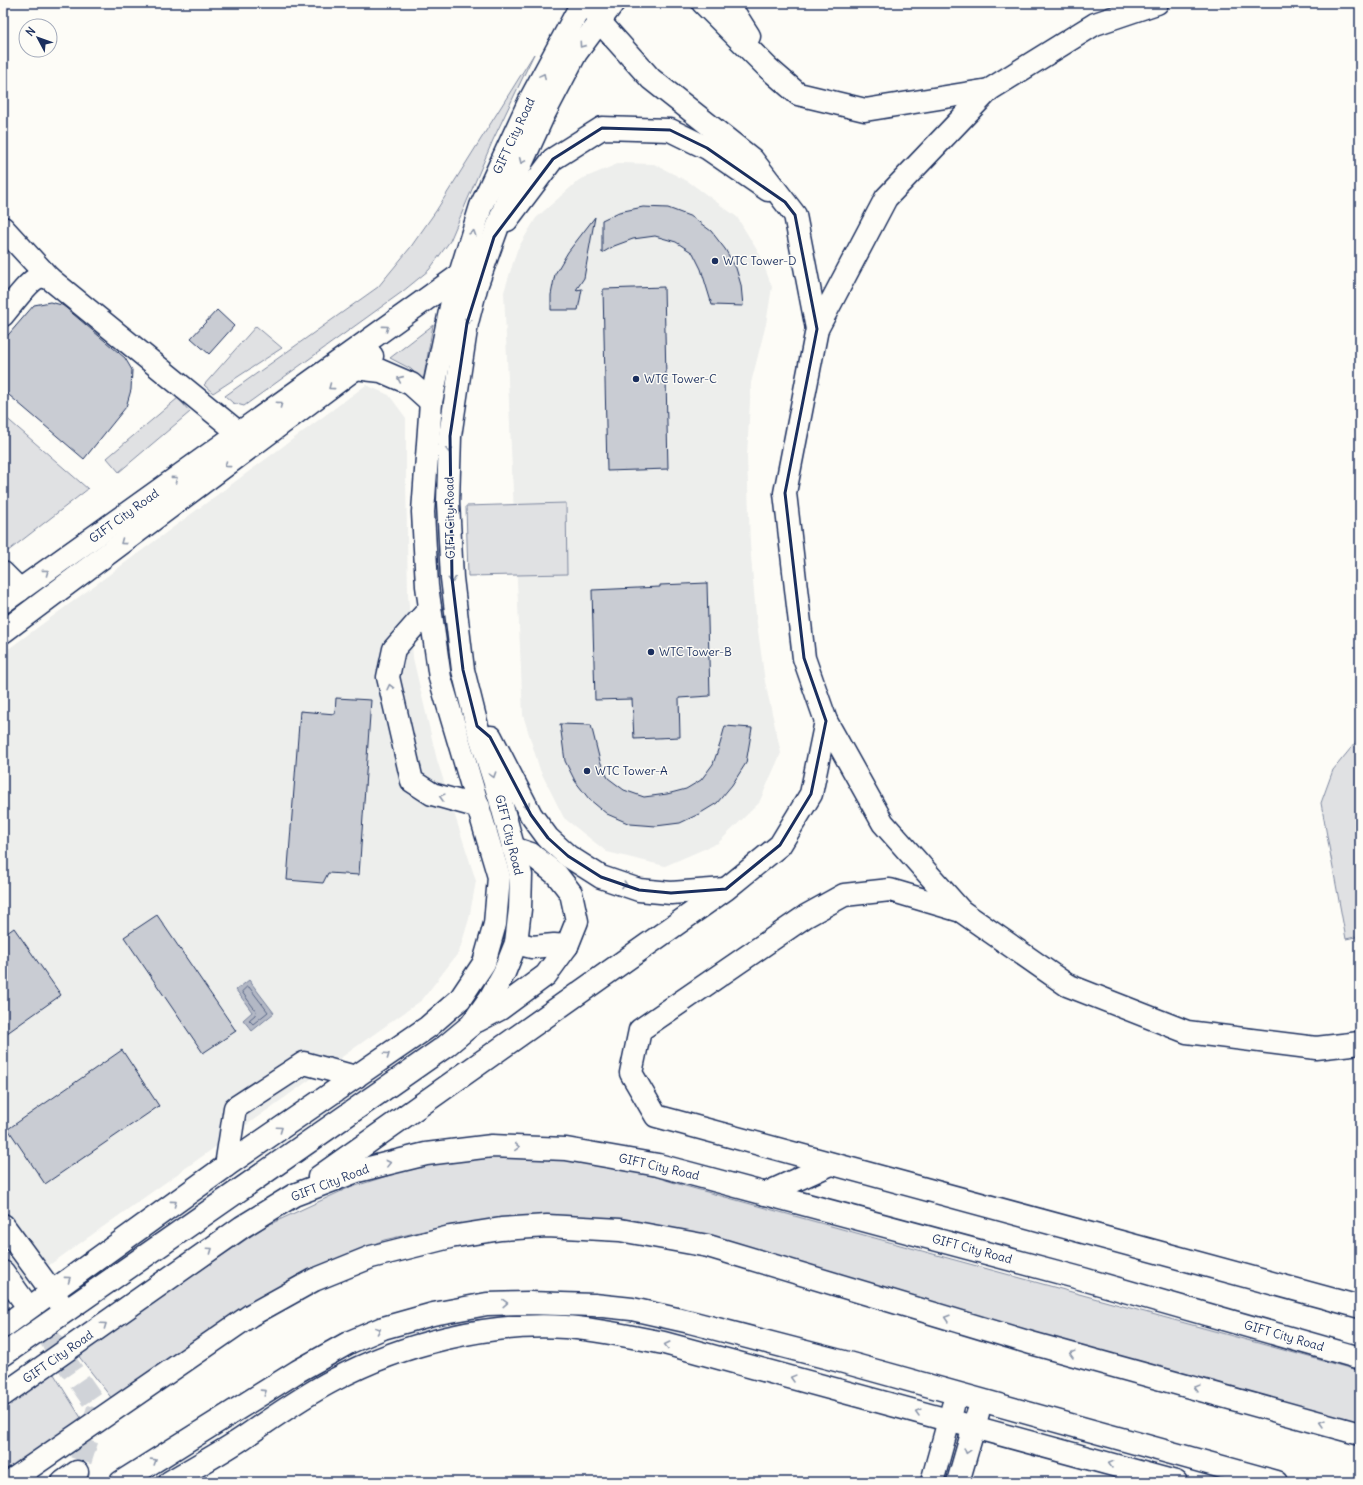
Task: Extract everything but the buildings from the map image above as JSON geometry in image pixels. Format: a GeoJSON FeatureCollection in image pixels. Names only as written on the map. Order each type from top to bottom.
{"type":"FeatureCollection","features":[{"type":"Feature","properties":{"kind":"street","name":"GIFT City Road"},"geometry":{"type":"LineString","coordinates":[[3,1355],[446,1046],[471,1024],[490,998],[504,973],[516,943],[520,909],[520,875],[500,799],[477,726],[463,670],[452,578],[448,502],[450,436],[467,323],[468,279],[482,206],[531,98],[582,3]]}},
{"type":"Feature","properties":{"kind":"street","name":"GIFT City Road"},"geometry":{"type":"LineString","coordinates":[[3,632],[355,368],[453,297],[468,279],[491,246],[517,173],[543,116],[576,53],[593,12],[613,3]]}},
{"type":"Feature","properties":{"kind":"street"},"geometry":{"type":"LineString","coordinates":[[703,3],[768,68],[798,94],[865,110],[989,90]]}},
{"type":"Feature","properties":{"kind":"street"},"geometry":{"type":"LineString","coordinates":[[729,3],[768,68]]}},
{"type":"Feature","properties":{"kind":"street"},"geometry":{"type":"LineString","coordinates":[[1157,3],[1095,24],[989,90],[886,198],[817,329],[785,492],[804,658],[826,721],[883,823],[961,911],[1066,985],[1187,1032],[1316,1048],[1360,1043]]}},
{"type":"Feature","properties":{"kind":"street"},"geometry":{"type":"LineString","coordinates":[[593,12],[651,79],[752,159],[795,215],[817,329]]}},
{"type":"Feature","properties":{"kind":"street"},"geometry":{"type":"LineString","coordinates":[[491,246],[553,159],[602,128],[670,130],[707,148],[785,202]]}},
{"type":"Feature","properties":{"kind":"street"},"geometry":{"type":"LineString","coordinates":[[3,228],[49,278],[239,433]]}},
{"type":"Feature","properties":{"kind":"street"},"geometry":{"type":"LineString","coordinates":[[3,315],[36,278],[49,278]]}},
{"type":"Feature","properties":{"kind":"street","name":"GIFT City Road"},"geometry":{"type":"LineString","coordinates":[[12,596],[239,433],[468,279]]}},
{"type":"Feature","properties":{"kind":"street","name":"GIFT City Road"},"geometry":{"type":"LineString","coordinates":[[5,1321],[51,1293],[226,1166],[428,1027],[460,999],[484,963],[495,924],[499,877],[440,678],[427,586],[423,512],[431,402],[453,297]]}},
{"type":"Feature","properties":{"kind":"street"},"geometry":{"type":"LineString","coordinates":[[355,368],[381,371],[405,381],[411,384],[431,402]]}},
{"type":"Feature","properties":{"kind":"street"},"geometry":{"type":"LineString","coordinates":[[3,573],[12,596]]}},
{"type":"Feature","properties":{"kind":"street"},"geometry":{"type":"LineString","coordinates":[[430,608],[394,649],[388,677],[412,781],[432,794],[479,807]]}},
{"type":"Feature","properties":{"kind":"street"},"geometry":{"type":"LineString","coordinates":[[294,1195],[726,889],[780,845],[811,794],[826,721]]}},
{"type":"Feature","properties":{"kind":"street"},"geometry":{"type":"LineString","coordinates":[[477,726],[490,737],[532,815],[548,838],[568,856],[601,877],[639,890],[671,893],[726,889]]}},
{"type":"Feature","properties":{"kind":"street"},"geometry":{"type":"LineString","coordinates":[[471,1024],[500,1008],[546,975],[567,946],[577,920],[571,894],[557,875],[531,854],[513,848]]}},
{"type":"Feature","properties":{"kind":"street"},"geometry":{"type":"LineString","coordinates":[[961,911],[890,890],[844,895],[806,916],[640,1030],[631,1073],[656,1116],[1360,1307]]}},
{"type":"Feature","properties":{"kind":"street"},"geometry":{"type":"LineString","coordinates":[[516,943],[532,947],[554,945],[567,946]]}},
{"type":"Feature","properties":{"kind":"street"},"geometry":{"type":"LineString","coordinates":[[226,1166],[235,1108],[304,1063],[356,1077]]}},
{"type":"Feature","properties":{"kind":"street","name":"GIFT City Road"},"geometry":{"type":"LineString","coordinates":[[3,1395],[242,1227],[294,1195],[357,1171],[426,1154],[492,1146],[566,1149],[651,1164],[1076,1277],[1360,1358]]}},
{"type":"Feature","properties":{"kind":"street"},"geometry":{"type":"LineString","coordinates":[[765,1194],[831,1164]]}},
{"type":"Feature","properties":{"kind":"street"},"geometry":{"type":"LineString","coordinates":[[3,1225],[51,1293],[66,1311]]}},
{"type":"Feature","properties":{"kind":"street"},"geometry":{"type":"LineString","coordinates":[[9,1482],[251,1315],[314,1280],[370,1257],[450,1237],[501,1229],[547,1226],[620,1230],[708,1246],[1032,1344],[1360,1434]]}},
{"type":"Feature","properties":{"kind":"street"},"geometry":{"type":"LineString","coordinates":[[3,1272],[23,1300]]}},
{"type":"Feature","properties":{"kind":"street"},"geometry":{"type":"LineString","coordinates":[[121,1482],[314,1361],[350,1342],[383,1328],[434,1314],[487,1304],[529,1303],[594,1305],[632,1309],[844,1362],[1276,1482]]}},
{"type":"Feature","properties":{"kind":"street"},"geometry":{"type":"LineString","coordinates":[[5,1321],[24,1341]]}},
{"type":"Feature","properties":{"kind":"street"},"geometry":{"type":"LineString","coordinates":[[170,1482],[238,1441],[293,1404],[334,1380],[368,1364],[438,1340],[517,1327],[564,1327],[598,1330],[664,1344],[1073,1454],[1133,1476],[1163,1480],[1164,1452]]}},
{"type":"Feature","properties":{"kind":"street"},"geometry":{"type":"LineString","coordinates":[[932,1482],[957,1394]]}},
{"type":"Feature","properties":{"kind":"street"},"geometry":{"type":"LineString","coordinates":[[958,1482],[981,1400]]}},
{"type":"Feature","properties":{"kind":"street"},"geometry":{"type":"LineString","coordinates":[[1073,1454],[1079,1428]]}},
{"type":"Feature","properties":{"kind":"street"},"geometry":{"type":"LineString","coordinates":[[1133,1476],[1141,1445]]}},
{"type":"Feature","properties":{"kind":"highlighted area"},"geometry":{"type":"Polygon","coordinates":[[[602,128],[670,130],[707,148],[785,202],[795,215],[817,329],[785,493],[804,658],[826,721],[811,794],[780,845],[726,889],[671,893],[639,890],[601,877],[568,856],[548,838],[531,815],[490,737],[477,726],[463,670],[452,578],[450,436],[467,323],[494,237],[553,159],[602,128]]]}},
{"type":"Feature","properties":{"kind":"shaded area"},"geometry":{"type":"Polygon","coordinates":[[[534,54],[493,140],[450,241],[429,270],[402,292],[244,406],[233,403],[225,396],[378,287],[410,248],[436,211],[534,54]]]}},
{"type":"Feature","properties":{"kind":"shaded area"},"geometry":{"type":"Polygon","coordinates":[[[620,163],[654,164],[689,182],[737,217],[760,255],[772,287],[766,324],[751,383],[747,456],[750,544],[756,616],[765,682],[781,753],[759,803],[718,843],[665,866],[607,852],[564,818],[540,770],[523,715],[504,292],[517,250],[536,218],[579,180],[620,163]]]}},
{"type":"Feature","properties":{"kind":"shaded area"},"geometry":{"type":"Polygon","coordinates":[[[433,325],[423,381],[411,369],[390,358],[433,325]]]}},
{"type":"Feature","properties":{"kind":"shaded area"},"geometry":{"type":"Polygon","coordinates":[[[256,326],[282,348],[213,393],[204,385],[256,326]]]}},
{"type":"Feature","properties":{"kind":"shaded area"},"geometry":{"type":"Polygon","coordinates":[[[366,385],[389,395],[406,418],[408,594],[413,658],[437,760],[476,881],[469,919],[459,952],[422,1000],[3,1298],[3,653],[366,385]]]}},
{"type":"Feature","properties":{"kind":"shaded area"},"geometry":{"type":"Polygon","coordinates":[[[178,398],[190,412],[119,472],[107,458],[178,398]]]}},
{"type":"Feature","properties":{"kind":"shaded area"},"geometry":{"type":"Polygon","coordinates":[[[3,415],[88,489],[3,555],[3,415]]]}},
{"type":"Feature","properties":{"kind":"shaded area"},"geometry":{"type":"Polygon","coordinates":[[[566,503],[567,574],[468,576],[466,506],[566,503]]]}},
{"type":"Feature","properties":{"kind":"shaded area"},"geometry":{"type":"Polygon","coordinates":[[[1360,737],[1360,936],[1346,939],[1321,803],[1333,770],[1360,737]]]}},
{"type":"Feature","properties":{"kind":"shaded area"},"geometry":{"type":"Polygon","coordinates":[[[533,1155],[608,1162],[685,1186],[1360,1371],[1360,1425],[864,1287],[646,1223],[573,1219],[501,1218],[446,1226],[384,1240],[296,1276],[203,1334],[113,1400],[77,1354],[266,1226],[346,1189],[428,1163],[479,1157],[533,1155]]]}},
{"type":"Feature","properties":{"kind":"shaded area"},"geometry":{"type":"Polygon","coordinates":[[[52,1371],[83,1421],[3,1475],[3,1406],[52,1371]]]}},
{"type":"Feature","properties":{"kind":"water"},"geometry":{"type":"Polygon","coordinates":[[[249,980],[274,1013],[252,1031],[243,1020],[252,1012],[236,990],[249,980]]]}},
{"type":"Feature","properties":{"kind":"tunnel"},"geometry":{"type":"LineString","coordinates":[[23,1300],[98,1408],[77,1472]]}},
{"type":"Feature","properties":{"kind":"place","name":"WTC Tower-D"},"geometry":{"type":"Point","coordinates":[715,261]}},
{"type":"Feature","properties":{"kind":"place","name":"WTC Tower-C"},"geometry":{"type":"Point","coordinates":[636,379]}},
{"type":"Feature","properties":{"kind":"place","name":"WTC Tower-B"},"geometry":{"type":"Point","coordinates":[651,652]}},
{"type":"Feature","properties":{"kind":"place","name":"WTC Tower-A"},"geometry":{"type":"Point","coordinates":[587,771]}}]}
